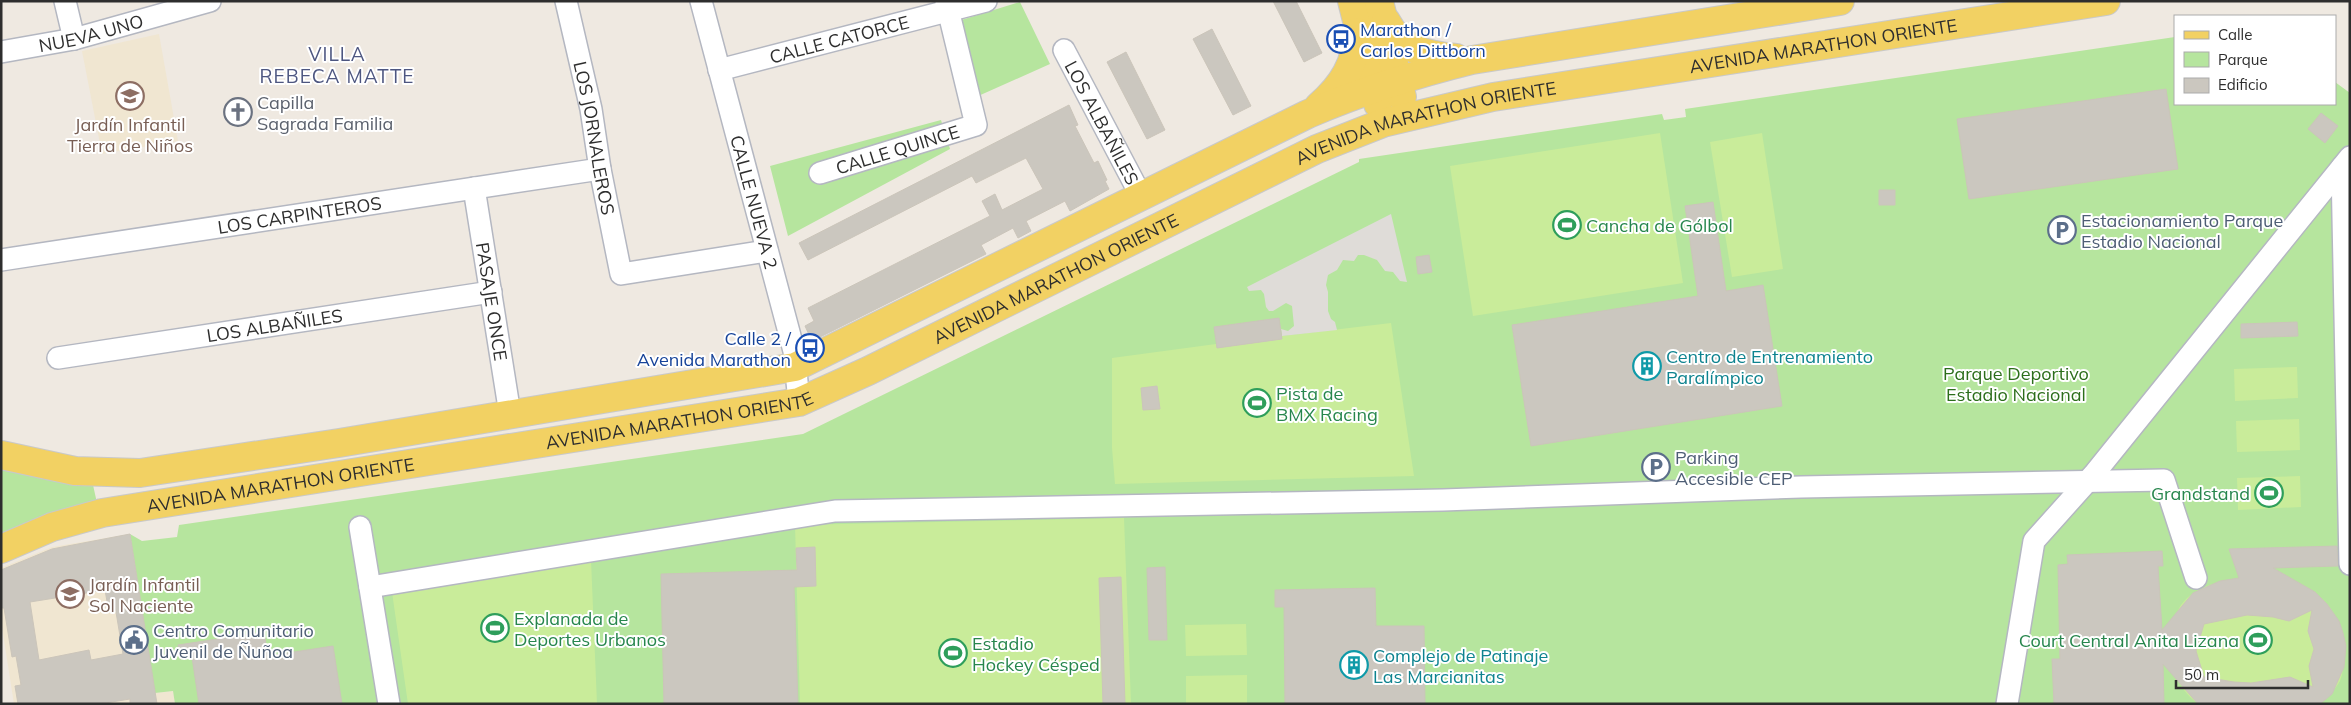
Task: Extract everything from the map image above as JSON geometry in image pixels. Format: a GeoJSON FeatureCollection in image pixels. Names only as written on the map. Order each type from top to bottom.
{"type":"FeatureCollection","features":[{"type":"Feature","properties":{"kind":"main road","name":"AVENIDA MARATHON ORIENTE"},"geometry":{"type":"LineString","coordinates":[[4,455],[74,471],[140,473],[795,367],[1308,114],[1386,83],[1472,60],[1840,1]]}},
{"type":"Feature","properties":{"kind":"main road","name":"AVENIDA MARATHON ORIENTE"},"geometry":{"type":"LineString","coordinates":[[1,549],[52,527],[102,513],[799,402],[868,371],[1317,149],[1395,120],[1493,97],[2106,1]]}},
{"type":"Feature","properties":{"kind":"main road"},"geometry":{"type":"LineString","coordinates":[[1368,8],[1398,39],[1418,52],[1472,60]]}},
{"type":"Feature","properties":{"kind":"main road"},"geometry":{"type":"LineString","coordinates":[[1368,8],[1395,120]]}},
{"type":"Feature","properties":{"kind":"main road"},"geometry":{"type":"LineString","coordinates":[[1308,114],[1336,90],[1348,73],[1355,56],[1368,8]]}},
{"type":"Feature","properties":{"kind":"main road"},"geometry":{"type":"LineString","coordinates":[[1597,39],[1604,79]]}},
{"type":"Feature","properties":{"kind":"main road"},"geometry":{"type":"LineString","coordinates":[[995,270],[1012,299]]}},
{"type":"Feature","properties":{"kind":"street"},"geometry":{"type":"LineString","coordinates":[[65,1],[74,39]]}},
{"type":"Feature","properties":{"kind":"street","name":"NUEVA UNO"},"geometry":{"type":"LineString","coordinates":[[1,52],[74,39],[210,1]]}},
{"type":"Feature","properties":{"kind":"street","name":"LOS JORNALEROS"},"geometry":{"type":"LineString","coordinates":[[566,1],[592,109],[600,169],[621,274],[767,251]]}},
{"type":"Feature","properties":{"kind":"street","name":"CALLE NUEVA 2"},"geometry":{"type":"LineString","coordinates":[[702,1],[794,352],[799,402]]}},
{"type":"Feature","properties":{"kind":"street","name":"CALLE CATORCE"},"geometry":{"type":"LineString","coordinates":[[719,70],[947,6],[986,1]]}},
{"type":"Feature","properties":{"kind":"street","name":"CALLE QUINCE"},"geometry":{"type":"LineString","coordinates":[[820,173],[976,125],[947,6]]}},
{"type":"Feature","properties":{"kind":"street","name":"LOS ALBAÑILES"},"geometry":{"type":"LineString","coordinates":[[1064,50],[1141,196]]}},
{"type":"Feature","properties":{"kind":"street"},"geometry":{"type":"LineString","coordinates":[[2006,704],[2034,541],[2086,482],[2346,162]]}},
{"type":"Feature","properties":{"kind":"street"},"geometry":{"type":"LineString","coordinates":[[2346,162],[2350,564]]}},
{"type":"Feature","properties":{"kind":"street","name":"LOS CARPINTEROS"},"geometry":{"type":"LineString","coordinates":[[1,260],[600,169]]}},
{"type":"Feature","properties":{"kind":"street","name":"PASAJE ONCE"},"geometry":{"type":"LineString","coordinates":[[474,188],[510,414]]}},
{"type":"Feature","properties":{"kind":"street","name":"LOS ALBAÑILES"},"geometry":{"type":"LineString","coordinates":[[58,358],[491,292]]}},
{"type":"Feature","properties":{"kind":"street"},"geometry":{"type":"LineString","coordinates":[[370,587],[835,512],[1443,500],[1801,487],[2164,480],[2196,578]]}},
{"type":"Feature","properties":{"kind":"street"},"geometry":{"type":"LineString","coordinates":[[360,527],[389,704]]}},
{"type":"Feature","properties":{"kind":"shaded area","name":"Jardín Infantil Tierra de Niños"},"geometry":{"type":"Polygon","coordinates":[[[159,34],[178,141],[102,154],[82,51],[159,34]]]}},
{"type":"Feature","properties":{"kind":"shaded area"},"geometry":{"type":"Polygon","coordinates":[[[1391,214],[1407,282],[1400,281],[1393,272],[1385,271],[1377,260],[1364,255],[1358,255],[1354,261],[1343,260],[1337,270],[1328,275],[1326,285],[1328,311],[1331,319],[1335,322],[1337,330],[1282,336],[1281,329],[1288,331],[1294,326],[1292,306],[1286,303],[1273,311],[1269,311],[1261,290],[1249,291],[1247,287],[1391,214]]]}},
{"type":"Feature","properties":{"kind":"shaded area","name":"Jardín Infantil Sol Naciente"},"geometry":{"type":"Polygon","coordinates":[[[130,534],[155,693],[173,691],[175,704],[14,704],[1,621],[1,568],[52,547],[130,534]]]}},
{"type":"Feature","properties":{"kind":"green space"},"geometry":{"type":"Polygon","coordinates":[[[1020,2],[1050,64],[976,97],[958,21],[1020,2]]]}},
{"type":"Feature","properties":{"kind":"green space","name":"Parque Deportivo Estadio Nacional"},"geometry":{"type":"Polygon","coordinates":[[[2174,37],[2174,105],[2336,105],[2336,83],[2350,93],[2350,704],[175,704],[173,691],[155,693],[130,534],[142,541],[177,537],[179,525],[803,434],[1359,162],[1359,159],[1662,114],[1664,120],[1686,117],[1685,109],[2174,37]]]}},
{"type":"Feature","properties":{"kind":"green space"},"geometry":{"type":"Polygon","coordinates":[[[941,120],[950,149],[788,236],[770,166],[941,120]]]}},
{"type":"Feature","properties":{"kind":"green space","name":"Cancha de Gólbol"},"geometry":{"type":"Polygon","coordinates":[[[1660,133],[1683,283],[1473,316],[1450,166],[1660,133]]]}},
{"type":"Feature","properties":{"kind":"green space"},"geometry":{"type":"Polygon","coordinates":[[[1762,133],[1783,269],[1732,277],[1710,142],[1762,133]]]}},
{"type":"Feature","properties":{"kind":"green space","name":"Pista de BMX Racing"},"geometry":{"type":"Polygon","coordinates":[[[1391,323],[1414,476],[1115,484],[1112,448],[1112,358],[1216,344],[1217,348],[1282,339],[1282,336],[1391,323]]]}},
{"type":"Feature","properties":{"kind":"green space"},"geometry":{"type":"Polygon","coordinates":[[[2297,367],[2298,398],[2235,401],[2234,369],[2297,367]]]}},
{"type":"Feature","properties":{"kind":"green space"},"geometry":{"type":"Polygon","coordinates":[[[2299,419],[2300,450],[2237,452],[2236,421],[2299,419]]]}},
{"type":"Feature","properties":{"kind":"green space"},"geometry":{"type":"Polygon","coordinates":[[[1,468],[93,485],[97,503],[1,537],[1,468]]]}},
{"type":"Feature","properties":{"kind":"green space","name":"Grandstand"},"geometry":{"type":"Polygon","coordinates":[[[2300,476],[2301,507],[2238,510],[2237,478],[2300,476]]]}},
{"type":"Feature","properties":{"kind":"green space"},"geometry":{"type":"Polygon","coordinates":[[[1124,518],[1131,704],[800,704],[795,525],[1124,518]]]}},
{"type":"Feature","properties":{"kind":"green space","name":"Explanada de Deportes Urbanos"},"geometry":{"type":"Polygon","coordinates":[[[591,560],[597,704],[408,704],[392,592],[591,560]]]}},
{"type":"Feature","properties":{"kind":"green space","name":"Court Central Anita Lizana"},"geometry":{"type":"Polygon","coordinates":[[[2235,579],[2301,587],[2318,595],[2328,604],[2340,628],[2344,655],[2343,669],[2340,681],[2320,704],[2198,704],[2185,691],[2178,678],[2175,664],[2175,620],[2178,610],[2183,602],[2198,590],[2235,579]]]}},
{"type":"Feature","properties":{"kind":"green space"},"geometry":{"type":"Polygon","coordinates":[[[1246,624],[1247,655],[1186,656],[1185,625],[1246,624]]]}},
{"type":"Feature","properties":{"kind":"green space"},"geometry":{"type":"Polygon","coordinates":[[[1247,675],[1247,704],[1186,704],[1186,676],[1247,675]]]}},
{"type":"Feature","properties":{"kind":"building"},"geometry":{"type":"Polygon","coordinates":[[[1273,1],[1296,1],[1322,53],[1304,62],[1273,1]]]}},
{"type":"Feature","properties":{"kind":"building"},"geometry":{"type":"Polygon","coordinates":[[[1212,29],[1251,106],[1233,115],[1193,39],[1212,29]]]}},
{"type":"Feature","properties":{"kind":"building"},"geometry":{"type":"Polygon","coordinates":[[[1126,52],[1165,130],[1147,139],[1107,62],[1126,52]]]}},
{"type":"Feature","properties":{"kind":"building"},"geometry":{"type":"Polygon","coordinates":[[[2166,89],[2178,169],[1969,199],[1957,119],[2166,89]]]}},
{"type":"Feature","properties":{"kind":"building"},"geometry":{"type":"Polygon","coordinates":[[[1069,105],[1078,125],[1075,126],[1094,163],[1098,161],[1109,189],[1070,211],[1065,201],[1026,221],[1031,231],[1018,238],[1013,228],[981,245],[986,254],[812,341],[805,326],[814,321],[808,308],[990,216],[982,201],[995,194],[1002,210],[1043,189],[1026,158],[976,183],[972,176],[808,260],[799,243],[1069,105]]]}},
{"type":"Feature","properties":{"kind":"building"},"geometry":{"type":"Polygon","coordinates":[[[2321,113],[2338,126],[2325,143],[2308,129],[2321,113]]]}},
{"type":"Feature","properties":{"kind":"building"},"geometry":{"type":"Polygon","coordinates":[[[1879,190],[1895,190],[1895,205],[1879,205],[1879,190]]]}},
{"type":"Feature","properties":{"kind":"building","name":"Centro de Entrenamiento Paralímpico"},"geometry":{"type":"Polygon","coordinates":[[[1713,202],[1726,291],[1763,285],[1782,406],[1531,446],[1512,325],[1698,296],[1685,206],[1713,202]]]}},
{"type":"Feature","properties":{"kind":"building"},"geometry":{"type":"Polygon","coordinates":[[[1429,255],[1432,272],[1418,274],[1416,257],[1429,255]]]}},
{"type":"Feature","properties":{"kind":"building"},"geometry":{"type":"Polygon","coordinates":[[[1279,318],[1282,339],[1217,348],[1214,327],[1279,318]]]}},
{"type":"Feature","properties":{"kind":"building"},"geometry":{"type":"Polygon","coordinates":[[[2297,322],[2298,336],[2241,338],[2241,324],[2297,322]]]}},
{"type":"Feature","properties":{"kind":"building"},"geometry":{"type":"Polygon","coordinates":[[[1157,386],[1160,409],[1143,410],[1141,388],[1157,386]]]}},
{"type":"Feature","properties":{"kind":"building","name":"Jardín Infantil Sol Naciente"},"geometry":{"type":"Polygon","coordinates":[[[130,534],[157,704],[130,704],[130,699],[99,704],[18,704],[15,686],[21,685],[16,656],[12,657],[4,608],[1,608],[1,570],[52,549],[130,534]],[[105,590],[30,602],[39,660],[89,650],[91,660],[123,654],[115,606],[108,607],[105,590]]]}},
{"type":"Feature","properties":{"kind":"building"},"geometry":{"type":"Polygon","coordinates":[[[2337,546],[2338,566],[2273,568],[2315,592],[2327,604],[2339,621],[2346,646],[2344,667],[2332,694],[2320,704],[2198,704],[2163,664],[2164,704],[2054,704],[2052,659],[2060,659],[2058,565],[2068,564],[2067,555],[2162,551],[2163,566],[2158,566],[2162,630],[2193,593],[2220,581],[2239,578],[2229,549],[2337,546]],[[2312,610],[2289,621],[2273,617],[2247,615],[2204,624],[2196,651],[2204,677],[2251,683],[2290,677],[2313,687],[2309,666],[2314,649],[2308,631],[2312,610]]]}},
{"type":"Feature","properties":{"kind":"building"},"geometry":{"type":"Polygon","coordinates":[[[815,547],[816,586],[794,587],[798,704],[664,704],[661,574],[797,570],[796,548],[815,547]]]}},
{"type":"Feature","properties":{"kind":"building"},"geometry":{"type":"Polygon","coordinates":[[[1165,567],[1167,640],[1149,640],[1147,568],[1165,567]]]}},
{"type":"Feature","properties":{"kind":"building"},"geometry":{"type":"Polygon","coordinates":[[[1121,577],[1125,704],[1103,704],[1099,578],[1121,577]]]}},
{"type":"Feature","properties":{"kind":"building","name":"Complejo de Patinaje Las Marcianitas"},"geometry":{"type":"Polygon","coordinates":[[[1375,588],[1376,626],[1424,626],[1425,704],[1285,704],[1284,607],[1275,607],[1275,590],[1375,588]]]}},
{"type":"Feature","properties":{"kind":"building"},"geometry":{"type":"Polygon","coordinates":[[[264,632],[268,656],[333,646],[342,704],[199,704],[192,657],[180,659],[178,645],[264,632]]]}},
{"type":"Feature","properties":{"kind":"place","name":"Marathon / Carlos Dittborn"},"geometry":{"type":"Point","coordinates":[1341,39]}},
{"type":"Feature","properties":{"kind":"place","name":"Jardín Infantil Tierra de Niños"},"geometry":{"type":"Point","coordinates":[130,96]}},
{"type":"Feature","properties":{"kind":"place","name":"Capilla Sagrada Familia"},"geometry":{"type":"Point","coordinates":[238,112]}},
{"type":"Feature","properties":{"kind":"place","name":"Cancha de Gólbol"},"geometry":{"type":"Point","coordinates":[1567,225]}},
{"type":"Feature","properties":{"kind":"place","name":"Estacionamiento Parque Estadio Nacional"},"geometry":{"type":"Point","coordinates":[2062,230]}},
{"type":"Feature","properties":{"kind":"place","name":"Calle 2 / Avenida Marathon"},"geometry":{"type":"Point","coordinates":[810,348]}},
{"type":"Feature","properties":{"kind":"place","name":"Centro de Entrenamiento Paralímpico"},"geometry":{"type":"Point","coordinates":[1647,366]}},
{"type":"Feature","properties":{"kind":"place","name":"Pista de BMX Racing"},"geometry":{"type":"Point","coordinates":[1257,403]}},
{"type":"Feature","properties":{"kind":"place","name":"Parking Accesible CEP"},"geometry":{"type":"Point","coordinates":[1656,467]}},
{"type":"Feature","properties":{"kind":"place","name":"Grandstand"},"geometry":{"type":"Point","coordinates":[2269,493]}},
{"type":"Feature","properties":{"kind":"place","name":"Jardín Infantil Sol Naciente"},"geometry":{"type":"Point","coordinates":[70,594]}},
{"type":"Feature","properties":{"kind":"place","name":"Explanada de Deportes Urbanos"},"geometry":{"type":"Point","coordinates":[495,628]}},
{"type":"Feature","properties":{"kind":"place","name":"Centro Comunitario Juvenil de Ñuñoa"},"geometry":{"type":"Point","coordinates":[134,640]}},
{"type":"Feature","properties":{"kind":"place","name":"Court Central Anita Lizana"},"geometry":{"type":"Point","coordinates":[2258,640]}},
{"type":"Feature","properties":{"kind":"place","name":"Estadio Hockey Césped"},"geometry":{"type":"Point","coordinates":[953,653]}},
{"type":"Feature","properties":{"kind":"place","name":"Complejo de Patinaje Las Marcianitas"},"geometry":{"type":"Point","coordinates":[1354,665]}},
{"type":"Feature","properties":{"kind":"district","name":"VILLA REBECA MATTE"},"geometry":{"type":"Point","coordinates":[337,65]}}]}
